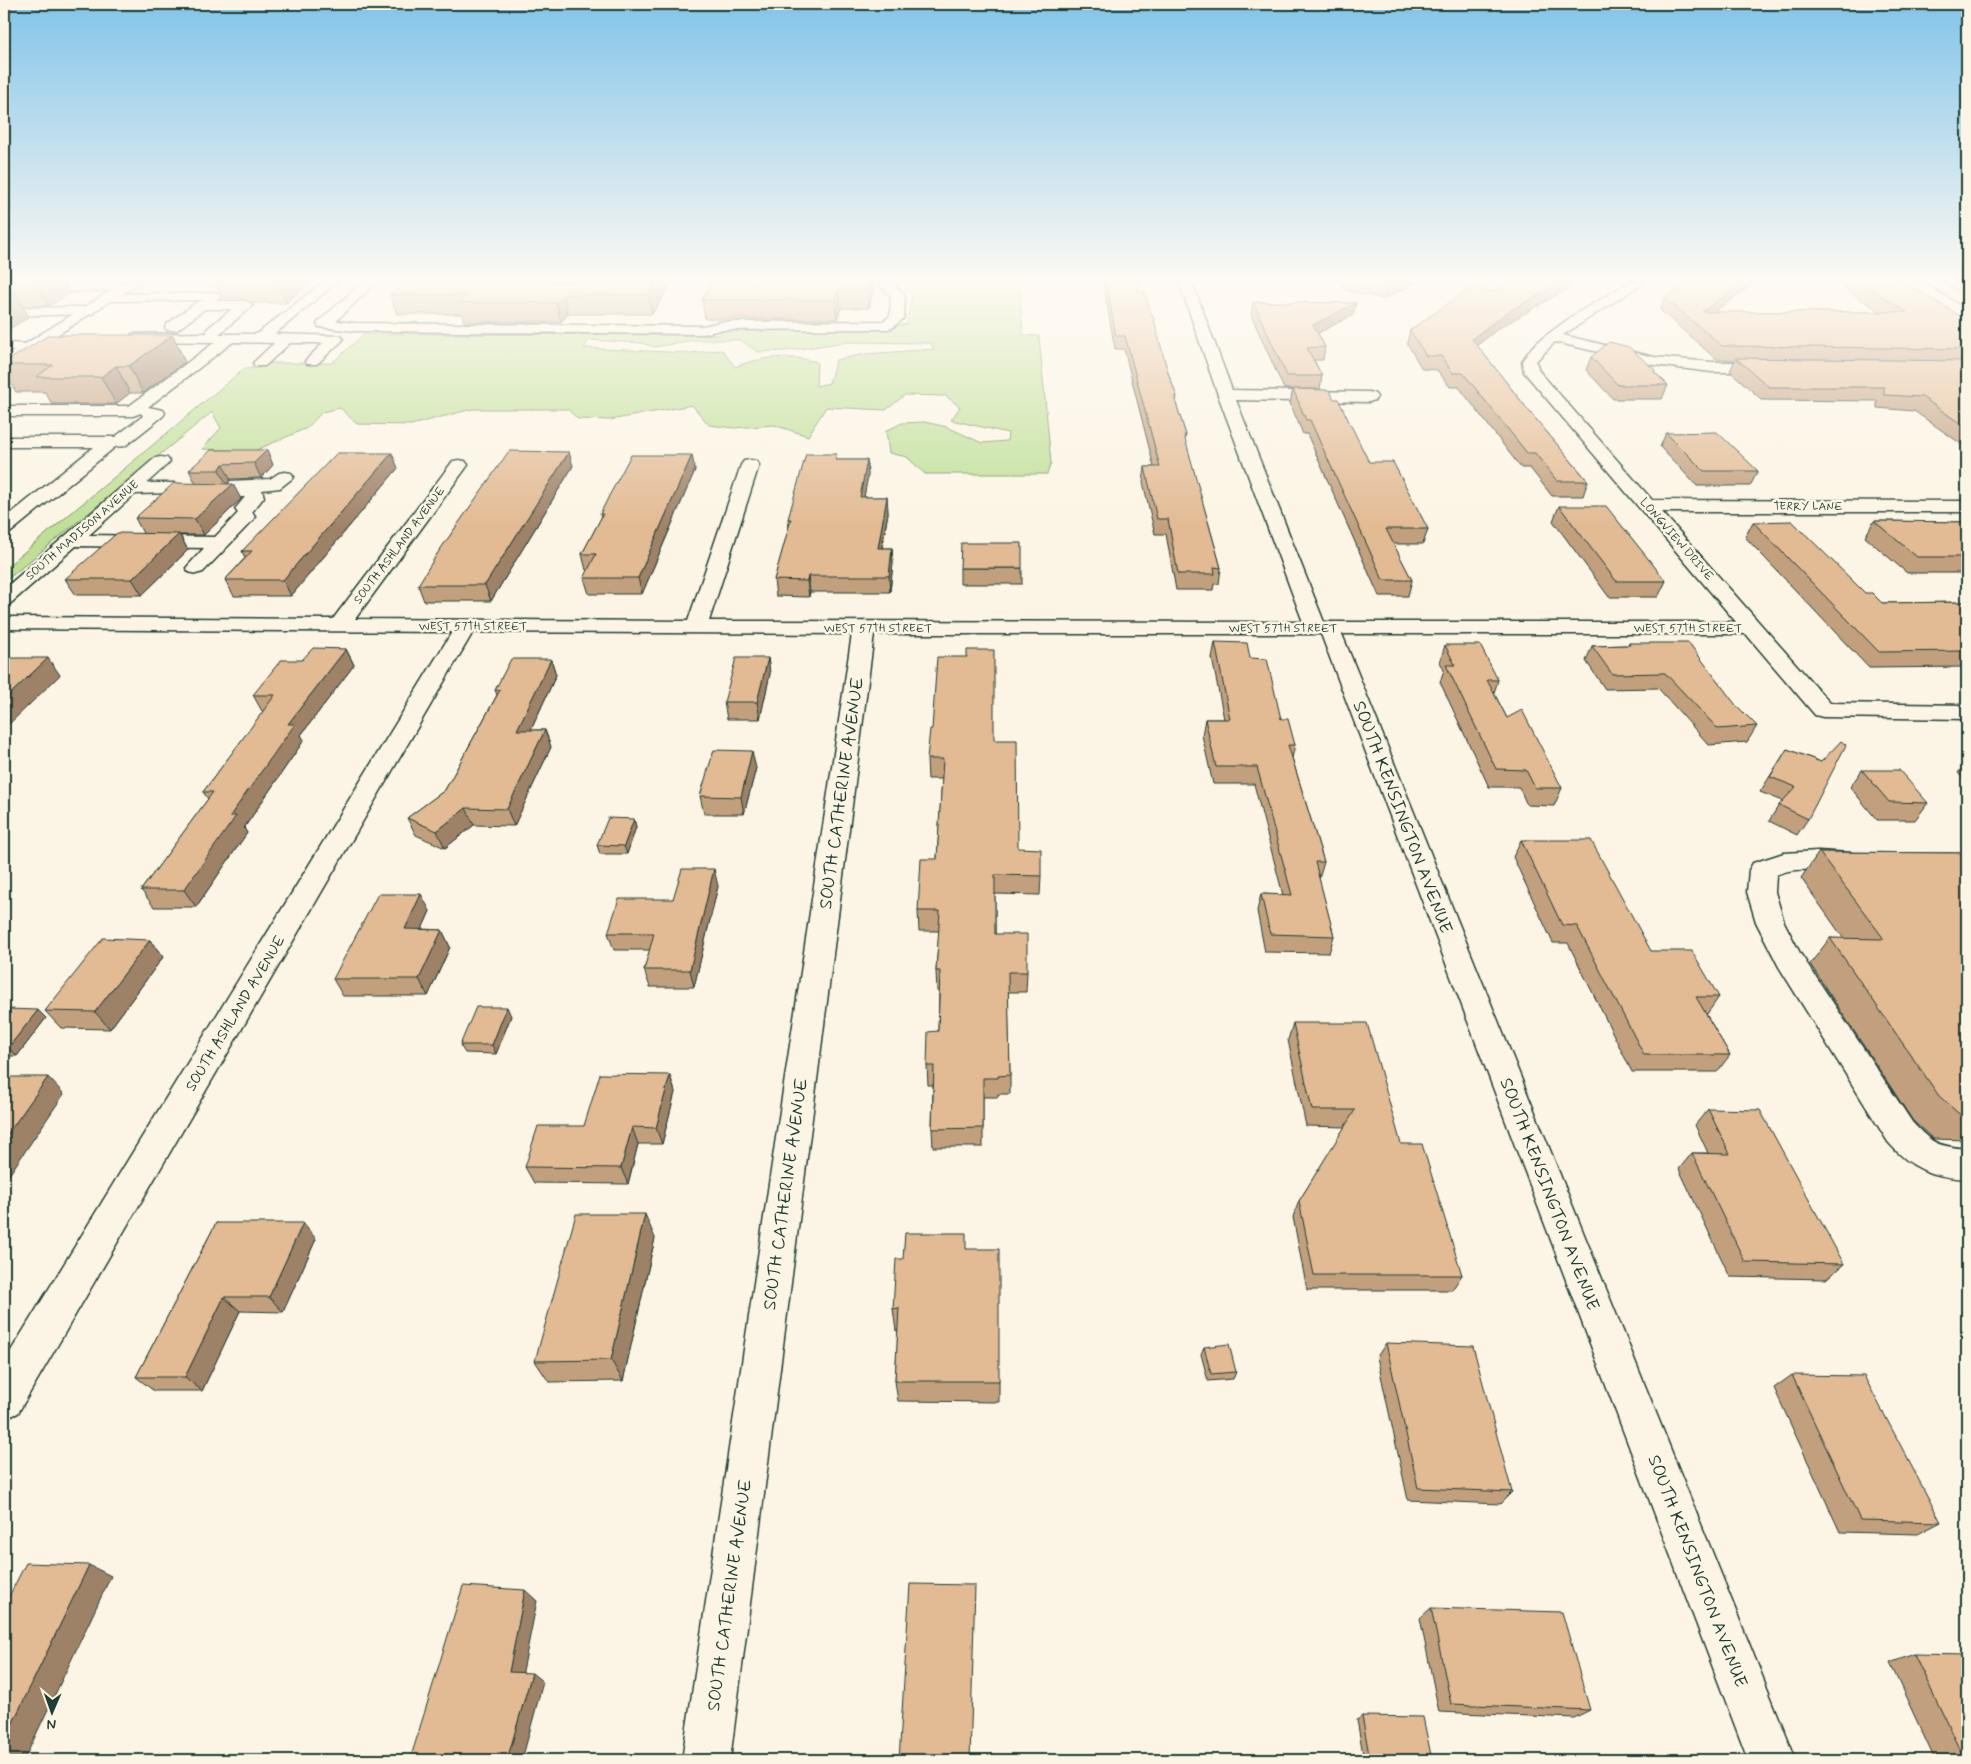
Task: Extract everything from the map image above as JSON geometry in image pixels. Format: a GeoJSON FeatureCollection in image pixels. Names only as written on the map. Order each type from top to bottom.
{"type":"FeatureCollection","features":[{"type":"Feature","properties":{"kind":"street"},"geometry":{"type":"LineString","coordinates":[[90,436],[193,364]]}},
{"type":"Feature","properties":{"kind":"street","name":"SOUTH KENSINGTON AVENUE"},"geometry":{"type":"LineString","coordinates":[[1215,364],[1322,628],[1772,1760]]}},
{"type":"Feature","properties":{"kind":"street","name":"LONGVIEW DRIVE"},"geometry":{"type":"LineString","coordinates":[[1530,364],[1532,372],[1823,710],[1967,712]]}},
{"type":"Feature","properties":{"kind":"street"},"geometry":{"type":"LineString","coordinates":[[1681,364],[1712,367],[1780,367]]}},
{"type":"Feature","properties":{"kind":"street"},"geometry":{"type":"LineString","coordinates":[[1226,395],[1369,396]]}},
{"type":"Feature","properties":{"kind":"street"},"geometry":{"type":"LineString","coordinates":[[4,404],[12,404],[4,411]]}},
{"type":"Feature","properties":{"kind":"street"},"geometry":{"type":"LineString","coordinates":[[4,411],[127,411],[157,413],[119,442],[4,442]]}},
{"type":"Feature","properties":{"kind":"street"},"geometry":{"type":"LineString","coordinates":[[4,434],[36,411]]}},
{"type":"Feature","properties":{"kind":"street"},"geometry":{"type":"LineString","coordinates":[[48,435],[81,411]]}},
{"type":"Feature","properties":{"kind":"street"},"geometry":{"type":"LineString","coordinates":[[4,528],[111,442]]}},
{"type":"Feature","properties":{"kind":"street","name":"SOUTH MADISON AVENUE"},"geometry":{"type":"LineString","coordinates":[[4,599],[161,462]]}},
{"type":"Feature","properties":{"kind":"street","name":"SOUTH ASHLAND AVENUE"},"geometry":{"type":"LineString","coordinates":[[339,625],[459,465]]}},
{"type":"Feature","properties":{"kind":"street"},"geometry":{"type":"LineString","coordinates":[[696,627],[750,465]]}},
{"type":"Feature","properties":{"kind":"street"},"geometry":{"type":"LineString","coordinates":[[130,489],[174,488],[188,485],[267,485],[278,483],[285,477]]}},
{"type":"Feature","properties":{"kind":"street"},"geometry":{"type":"LineString","coordinates":[[174,488],[183,492],[256,492],[245,513],[196,568]]}},
{"type":"Feature","properties":{"kind":"street","name":"TERRY LANE"},"geometry":{"type":"LineString","coordinates":[[1649,506],[1967,506]]}},
{"type":"Feature","properties":{"kind":"street"},"geometry":{"type":"LineString","coordinates":[[71,540],[220,543]]}},
{"type":"Feature","properties":{"kind":"street","name":"WEST 57TH STREET"},"geometry":{"type":"LineString","coordinates":[[4,623],[864,628],[1753,628]]}},
{"type":"Feature","properties":{"kind":"street","name":"SOUTH ASHLAND AVENUE"},"geometry":{"type":"LineString","coordinates":[[4,1399],[466,626]]}},
{"type":"Feature","properties":{"kind":"street","name":"SOUTH CATHERINE AVENUE"},"geometry":{"type":"LineString","coordinates":[[706,1760],[864,628]]}},
{"type":"Feature","properties":{"kind":"street"},"geometry":{"type":"LineString","coordinates":[[1878,862],[1790,861],[1775,864],[1763,870],[1761,892],[1770,922],[1789,959],[1900,1132],[1912,1147],[1930,1159],[1967,1164]]}},
{"type":"Feature","properties":{"kind":"green space"},"geometry":{"type":"Polygon","coordinates":[[[264,364],[733,364],[735,367],[742,364],[817,364],[816,386],[829,383],[835,364],[1042,364],[1051,463],[1047,474],[925,474],[907,457],[889,453],[886,431],[902,423],[925,422],[947,427],[982,443],[1007,441],[1008,433],[951,420],[960,407],[946,396],[905,395],[886,410],[826,407],[808,436],[774,425],[734,428],[709,425],[692,405],[610,420],[578,419],[567,409],[472,409],[411,425],[357,424],[340,408],[322,412],[307,428],[254,451],[202,449],[221,428],[212,412],[4,582],[4,569],[245,368],[260,368],[264,364]]]}},
{"type":"Feature","properties":{"kind":"building"},"geometry":{"type":"Polygon","coordinates":[[[131,364],[116,366],[101,377],[36,377],[53,365],[4,365],[131,364]]]}},
{"type":"Feature","properties":{"kind":"building"},"geometry":{"type":"Polygon","coordinates":[[[1133,364],[1166,364],[1177,397],[1174,397],[1221,568],[1214,567],[1215,574],[1178,574],[1168,519],[1157,519],[1145,467],[1160,467],[1133,364]]]}},
{"type":"Feature","properties":{"kind":"building"},"geometry":{"type":"Polygon","coordinates":[[[1282,364],[1316,364],[1322,376],[1287,376],[1282,364]]]}},
{"type":"Feature","properties":{"kind":"building"},"geometry":{"type":"Polygon","coordinates":[[[1447,364],[1492,364],[1588,481],[1557,481],[1535,453],[1527,453],[1463,373],[1453,373],[1447,364]]]}},
{"type":"Feature","properties":{"kind":"building"},"geometry":{"type":"Polygon","coordinates":[[[1598,364],[1649,364],[1668,385],[1618,385],[1598,364]]]}},
{"type":"Feature","properties":{"kind":"building"},"geometry":{"type":"Polygon","coordinates":[[[1743,364],[1967,364],[1967,428],[1922,397],[1884,395],[1884,387],[1769,387],[1743,364]]]}},
{"type":"Feature","properties":{"kind":"building"},"geometry":{"type":"Polygon","coordinates":[[[1293,389],[1329,390],[1334,399],[1338,399],[1369,462],[1393,462],[1428,529],[1386,529],[1412,580],[1383,580],[1310,420],[1306,420],[1293,389]]]}},
{"type":"Feature","properties":{"kind":"building"},"geometry":{"type":"Polygon","coordinates":[[[1717,432],[1758,471],[1704,471],[1666,433],[1717,432]]]}},
{"type":"Feature","properties":{"kind":"building"},"geometry":{"type":"Polygon","coordinates":[[[211,450],[267,450],[254,463],[223,464],[219,470],[189,470],[211,450]]]}},
{"type":"Feature","properties":{"kind":"building"},"geometry":{"type":"Polygon","coordinates":[[[509,451],[569,452],[485,585],[418,585],[437,554],[509,451]]]}},
{"type":"Feature","properties":{"kind":"building"},"geometry":{"type":"Polygon","coordinates":[[[337,453],[392,453],[283,580],[225,580],[252,551],[242,551],[337,453]]]}},
{"type":"Feature","properties":{"kind":"building"},"geometry":{"type":"Polygon","coordinates":[[[806,454],[837,454],[835,460],[867,460],[860,497],[887,497],[878,548],[892,548],[889,576],[808,576],[807,581],[774,580],[806,454]]]}},
{"type":"Feature","properties":{"kind":"building"},"geometry":{"type":"Polygon","coordinates":[[[631,455],[692,455],[638,578],[584,578],[596,554],[582,554],[603,514],[600,514],[631,455]]]}},
{"type":"Feature","properties":{"kind":"building"},"geometry":{"type":"Polygon","coordinates":[[[174,483],[233,484],[195,519],[135,518],[174,483]]]}},
{"type":"Feature","properties":{"kind":"building"},"geometry":{"type":"Polygon","coordinates":[[[1559,506],[1606,506],[1666,581],[1616,581],[1559,506]]]}},
{"type":"Feature","properties":{"kind":"building"},"geometry":{"type":"Polygon","coordinates":[[[1792,521],[1865,593],[1872,593],[1882,603],[1967,602],[1967,651],[1879,652],[1753,522],[1792,521]]]}},
{"type":"Feature","properties":{"kind":"building"},"geometry":{"type":"Polygon","coordinates":[[[1874,521],[1967,522],[1967,557],[1917,557],[1874,521]]]}},
{"type":"Feature","properties":{"kind":"building"},"geometry":{"type":"Polygon","coordinates":[[[117,533],[179,534],[132,579],[65,579],[117,533]]]}},
{"type":"Feature","properties":{"kind":"building"},"geometry":{"type":"Polygon","coordinates":[[[961,543],[1022,543],[1022,568],[960,568],[961,543]]]}},
{"type":"Feature","properties":{"kind":"building"},"geometry":{"type":"Polygon","coordinates":[[[1215,642],[1247,643],[1250,658],[1267,659],[1281,719],[1288,719],[1295,745],[1288,745],[1324,862],[1315,862],[1334,936],[1270,934],[1261,894],[1292,895],[1257,767],[1216,767],[1205,719],[1230,719],[1215,642]]]}},
{"type":"Feature","properties":{"kind":"building"},"geometry":{"type":"Polygon","coordinates":[[[1629,643],[1689,643],[1735,704],[1757,726],[1718,729],[1665,673],[1612,674],[1592,646],[1630,645],[1629,643]]]}},
{"type":"Feature","properties":{"kind":"building"},"geometry":{"type":"Polygon","coordinates":[[[1445,645],[1480,645],[1498,680],[1487,680],[1507,718],[1522,710],[1562,788],[1535,788],[1526,770],[1496,769],[1446,665],[1455,665],[1445,645]]]}},
{"type":"Feature","properties":{"kind":"building"},"geometry":{"type":"Polygon","coordinates":[[[313,648],[346,649],[288,724],[295,724],[230,816],[236,816],[184,890],[141,890],[213,792],[203,792],[275,695],[253,695],[281,660],[302,660],[313,648]]]}},
{"type":"Feature","properties":{"kind":"building"},"geometry":{"type":"Polygon","coordinates":[[[967,650],[994,650],[994,740],[1017,740],[1018,848],[1041,849],[1041,876],[995,875],[995,934],[1027,934],[1027,972],[1008,972],[1010,1075],[998,1076],[998,1078],[983,1078],[983,1128],[932,1129],[934,1066],[927,1066],[928,1032],[938,1031],[940,971],[936,971],[940,911],[918,911],[921,859],[937,859],[943,759],[927,759],[930,729],[932,729],[937,657],[967,657],[967,650]]]}},
{"type":"Feature","properties":{"kind":"building"},"geometry":{"type":"Polygon","coordinates":[[[4,658],[48,658],[4,700],[4,658]]]}},
{"type":"Feature","properties":{"kind":"building"},"geometry":{"type":"Polygon","coordinates":[[[736,658],[768,658],[757,702],[724,702],[736,658]]]}},
{"type":"Feature","properties":{"kind":"building"},"geometry":{"type":"Polygon","coordinates":[[[511,659],[551,659],[517,730],[545,730],[507,809],[466,808],[437,831],[407,818],[445,790],[500,690],[495,690],[511,659]]]}},
{"type":"Feature","properties":{"kind":"building"},"geometry":{"type":"Polygon","coordinates":[[[1841,741],[1846,745],[1808,819],[1779,805],[1796,787],[1770,777],[1787,749],[1821,762],[1841,741]]]}},
{"type":"Feature","properties":{"kind":"building"},"geometry":{"type":"Polygon","coordinates":[[[714,750],[752,751],[741,797],[700,796],[714,750]]]}},
{"type":"Feature","properties":{"kind":"building"},"geometry":{"type":"Polygon","coordinates":[[[1862,770],[1899,770],[1928,803],[1889,802],[1862,770]]]}},
{"type":"Feature","properties":{"kind":"building"},"geometry":{"type":"Polygon","coordinates":[[[608,818],[634,819],[624,846],[597,845],[608,818]]]}},
{"type":"Feature","properties":{"kind":"building"},"geometry":{"type":"Polygon","coordinates":[[[1521,840],[1591,840],[1651,951],[1692,951],[1719,997],[1696,997],[1730,1055],[1644,1055],[1577,926],[1562,925],[1521,840]]]}},
{"type":"Feature","properties":{"kind":"building"},"geometry":{"type":"Polygon","coordinates":[[[1819,852],[1967,853],[1967,1115],[1958,1113],[1939,1096],[1830,938],[1884,939],[1819,852]]]}},
{"type":"Feature","properties":{"kind":"building"},"geometry":{"type":"Polygon","coordinates":[[[682,869],[714,869],[690,970],[644,970],[654,933],[608,933],[619,899],[673,899],[682,869]]]}},
{"type":"Feature","properties":{"kind":"building"},"geometry":{"type":"Polygon","coordinates":[[[378,894],[421,894],[405,929],[442,930],[419,979],[333,979],[378,894]]]}},
{"type":"Feature","properties":{"kind":"building"},"geometry":{"type":"Polygon","coordinates":[[[103,938],[150,940],[95,1012],[45,1011],[103,938]]]}},
{"type":"Feature","properties":{"kind":"building"},"geometry":{"type":"Polygon","coordinates":[[[476,1007],[507,1007],[492,1045],[460,1045],[476,1007]]]}},
{"type":"Feature","properties":{"kind":"building"},"geometry":{"type":"Polygon","coordinates":[[[7,1009],[38,1010],[8,1048],[4,1048],[4,1014],[7,1009]]]}},
{"type":"Feature","properties":{"kind":"building"},"geometry":{"type":"Polygon","coordinates":[[[1293,1023],[1367,1023],[1401,1144],[1422,1144],[1462,1275],[1314,1275],[1299,1201],[1355,1110],[1312,1110],[1293,1023]]]}},
{"type":"Feature","properties":{"kind":"building"},"geometry":{"type":"Polygon","coordinates":[[[600,1074],[670,1075],[656,1128],[632,1127],[621,1168],[525,1167],[538,1126],[584,1126],[600,1074]]]}},
{"type":"Feature","properties":{"kind":"building"},"geometry":{"type":"Polygon","coordinates":[[[4,1077],[48,1077],[4,1139],[4,1077]]]}},
{"type":"Feature","properties":{"kind":"building"},"geometry":{"type":"Polygon","coordinates":[[[1708,1109],[1760,1110],[1844,1264],[1745,1262],[1692,1153],[1730,1154],[1708,1109]]]}},
{"type":"Feature","properties":{"kind":"building"},"geometry":{"type":"Polygon","coordinates":[[[576,1214],[645,1214],[611,1360],[535,1361],[576,1214]]]}},
{"type":"Feature","properties":{"kind":"building"},"geometry":{"type":"Polygon","coordinates":[[[216,1223],[303,1223],[269,1297],[224,1297],[185,1377],[136,1377],[216,1223]]]}},
{"type":"Feature","properties":{"kind":"building"},"geometry":{"type":"Polygon","coordinates":[[[905,1233],[966,1233],[966,1249],[999,1249],[999,1381],[895,1381],[899,1308],[893,1309],[896,1259],[903,1259],[905,1233]]]}},
{"type":"Feature","properties":{"kind":"building"},"geometry":{"type":"Polygon","coordinates":[[[1386,1343],[1473,1346],[1512,1492],[1418,1488],[1386,1343]]]}},
{"type":"Feature","properties":{"kind":"building"},"geometry":{"type":"Polygon","coordinates":[[[1229,1344],[1236,1372],[1211,1374],[1204,1347],[1229,1344]]]}},
{"type":"Feature","properties":{"kind":"building"},"geometry":{"type":"Polygon","coordinates":[[[1792,1375],[1864,1376],[1941,1522],[1860,1520],[1792,1375]]]}},
{"type":"Feature","properties":{"kind":"building"},"geometry":{"type":"Polygon","coordinates":[[[26,1563],[89,1565],[4,1741],[4,1606],[26,1563]]]}},
{"type":"Feature","properties":{"kind":"building"},"geometry":{"type":"Polygon","coordinates":[[[910,1584],[975,1585],[970,1760],[899,1760],[910,1584]]]}},
{"type":"Feature","properties":{"kind":"building"},"geometry":{"type":"Polygon","coordinates":[[[463,1586],[525,1590],[509,1672],[532,1673],[507,1760],[410,1760],[463,1586]]]}},
{"type":"Feature","properties":{"kind":"building"},"geometry":{"type":"Polygon","coordinates":[[[1431,1608],[1562,1612],[1590,1710],[1451,1704],[1431,1608]]]}},
{"type":"Feature","properties":{"kind":"building"},"geometry":{"type":"Polygon","coordinates":[[[1914,1654],[1967,1655],[1967,1760],[1965,1760],[1914,1654]]]}},
{"type":"Feature","properties":{"kind":"building"},"geometry":{"type":"Polygon","coordinates":[[[1362,1716],[1423,1717],[1432,1760],[1370,1760],[1362,1716]]]}}]}
